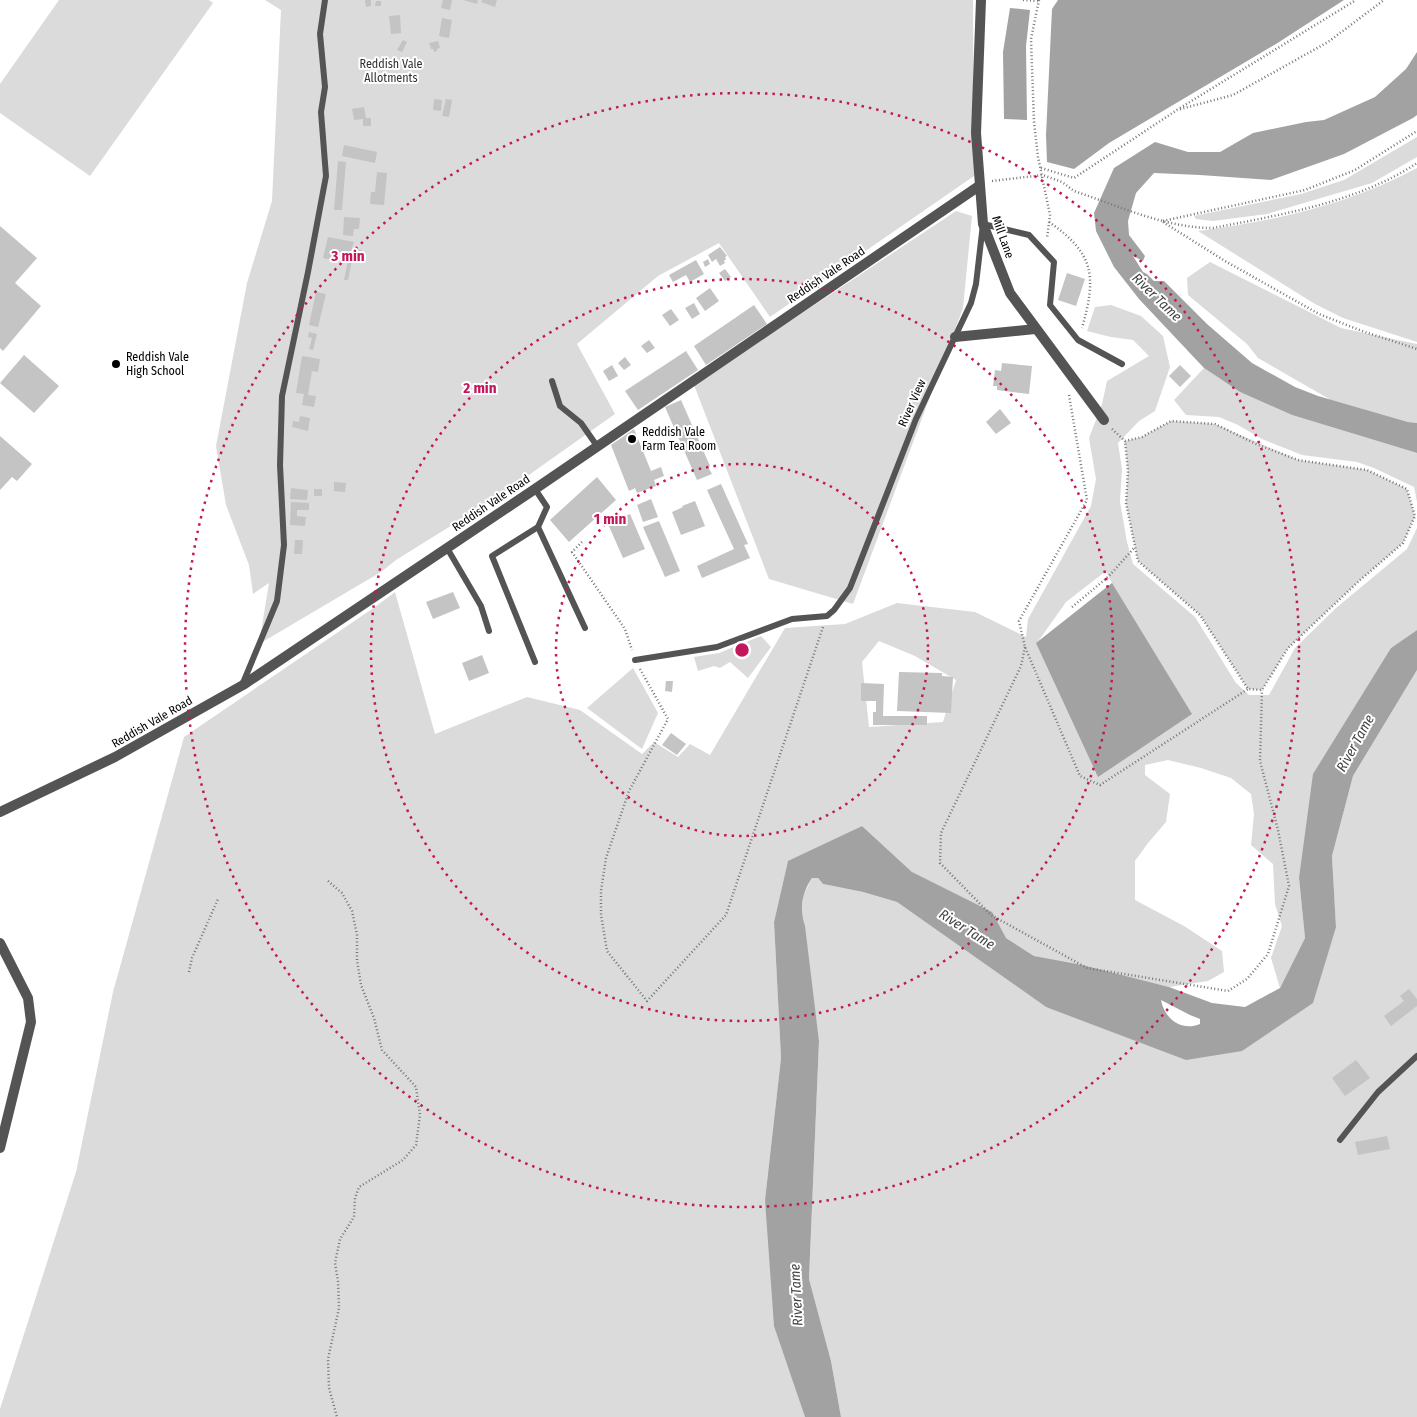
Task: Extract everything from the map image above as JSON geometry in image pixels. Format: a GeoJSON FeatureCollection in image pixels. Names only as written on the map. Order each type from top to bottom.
{"type":"FeatureCollection","features":[{"type":"Feature","properties":{"kind":"street","name":"Mill Lane"},"geometry":{"type":"LineString","coordinates":[[981,0],[976,133],[983,224],[1010,293],[1104,420]]}},
{"type":"Feature","properties":{"kind":"street","name":"Reddish Vale Road"},"geometry":{"type":"LineString","coordinates":[[0,812],[115,757],[243,685],[535,489],[979,186]]}},
{"type":"Feature","properties":{"kind":"street"},"geometry":{"type":"LineString","coordinates":[[955,337],[1035,329]]}},
{"type":"Feature","properties":{"kind":"street"},"geometry":{"type":"LineString","coordinates":[[0,943],[3,957],[28,998],[31,1022],[0,1148]]}},
{"type":"Feature","properties":{"kind":"lane"},"geometry":{"type":"LineString","coordinates":[[243,685],[276,601],[284,545],[280,465],[282,396],[326,176],[322,112],[325,87],[320,34],[325,0]]}},
{"type":"Feature","properties":{"kind":"lane"},"geometry":{"type":"LineString","coordinates":[[983,224],[1029,236],[1045,252],[1054,262],[1050,304],[1078,340],[1122,364]]}},
{"type":"Feature","properties":{"kind":"lane","name":"River View"},"geometry":{"type":"LineString","coordinates":[[827,616],[834,610],[850,588],[916,419],[971,303],[976,284],[983,224]]}},
{"type":"Feature","properties":{"kind":"lane"},"geometry":{"type":"LineString","coordinates":[[552,381],[560,406],[581,423],[597,446]]}},
{"type":"Feature","properties":{"kind":"lane"},"geometry":{"type":"LineString","coordinates":[[535,489],[547,507],[538,527],[492,556],[535,662]]}},
{"type":"Feature","properties":{"kind":"lane"},"geometry":{"type":"LineString","coordinates":[[538,527],[585,628]]}},
{"type":"Feature","properties":{"kind":"lane"},"geometry":{"type":"LineString","coordinates":[[447,548],[481,606],[489,631]]}},
{"type":"Feature","properties":{"kind":"lane"},"geometry":{"type":"LineString","coordinates":[[635,660],[716,647],[792,619],[827,616]]}},
{"type":"Feature","properties":{"kind":"lane"},"geometry":{"type":"LineString","coordinates":[[1340,1140],[1378,1092],[1417,1056]]}},
{"type":"Feature","properties":{"kind":"path"},"geometry":{"type":"LineString","coordinates":[[1023,0],[1039,1],[1031,39],[1034,122],[1050,215],[1045,252]]}},
{"type":"Feature","properties":{"kind":"path"},"geometry":{"type":"LineString","coordinates":[[1041,168],[1074,178],[1177,110],[1356,0]]}},
{"type":"Feature","properties":{"kind":"path"},"geometry":{"type":"LineString","coordinates":[[1177,110],[1233,95],[1328,42],[1384,0]]}},
{"type":"Feature","properties":{"kind":"path"},"geometry":{"type":"LineString","coordinates":[[1161,221],[1305,190],[1355,170],[1417,131]]}},
{"type":"Feature","properties":{"kind":"path"},"geometry":{"type":"LineString","coordinates":[[979,186],[994,180],[1043,175],[1062,182],[1074,191],[1161,221],[1193,228],[1213,228],[1336,200],[1377,184],[1417,163]]}},
{"type":"Feature","properties":{"kind":"path"},"geometry":{"type":"LineString","coordinates":[[1161,221],[1225,261],[1319,314],[1362,331],[1417,349]]}},
{"type":"Feature","properties":{"kind":"path"},"geometry":{"type":"LineString","coordinates":[[1049,222],[1067,235],[1082,252],[1090,270],[1088,304],[1078,340]]}},
{"type":"Feature","properties":{"kind":"path"},"geometry":{"type":"LineString","coordinates":[[1064,367],[1087,500],[1019,621],[1025,647],[1080,776],[1100,785],[1248,689],[1262,690]]}},
{"type":"Feature","properties":{"kind":"path"},"geometry":{"type":"LineString","coordinates":[[1104,420],[1125,441],[1128,471],[1126,503],[1138,561],[1200,615],[1248,689]]}},
{"type":"Feature","properties":{"kind":"path"},"geometry":{"type":"LineString","coordinates":[[1025,647],[1021,666],[941,834],[940,863],[991,915],[1087,968],[1228,991],[1246,979],[1268,954],[1288,886],[1278,830],[1260,761],[1262,690],[1288,648],[1359,581],[1404,543],[1415,516],[1407,489],[1367,470],[1298,460],[1256,444],[1215,424],[1171,421],[1142,437],[1125,441]]}},
{"type":"Feature","properties":{"kind":"path"},"geometry":{"type":"LineString","coordinates":[[582,542],[572,552],[625,629],[635,660],[668,719],[629,791],[606,858],[601,891],[601,915],[607,951],[647,1001],[726,915],[827,616]]}},
{"type":"Feature","properties":{"kind":"path"},"geometry":{"type":"LineString","coordinates":[[1072,607],[1108,577],[1135,546]]}},
{"type":"Feature","properties":{"kind":"path"},"geometry":{"type":"LineString","coordinates":[[328,881],[342,893],[352,912],[357,935],[357,960],[361,984],[374,1018],[382,1050],[416,1087],[420,1115],[416,1145],[403,1160],[359,1187],[355,1198],[354,1217],[340,1240],[335,1263],[339,1308],[328,1359],[329,1388],[337,1417]]}},
{"type":"Feature","properties":{"kind":"path"},"geometry":{"type":"LineString","coordinates":[[189,972],[192,958],[218,899]]}},
{"type":"Feature","properties":{"kind":"green space"},"geometry":{"type":"Polygon","coordinates":[[[59,0],[209,0],[213,3],[90,176],[0,113],[0,84],[59,0]]]}},
{"type":"Feature","properties":{"kind":"green space","name":"Reddish Vale Allotments"},"geometry":{"type":"Polygon","coordinates":[[[265,0],[973,0],[974,176],[770,317],[719,243],[658,276],[577,344],[615,414],[502,494],[396,560],[381,572],[259,644],[269,583],[253,594],[249,565],[226,505],[216,446],[247,283],[272,201],[281,10],[265,0]]]}},
{"type":"Feature","properties":{"kind":"green space"},"geometry":{"type":"Polygon","coordinates":[[[1417,137],[1417,157],[1372,183],[1267,214],[1213,221],[1196,219],[1194,216],[1301,194],[1344,180],[1417,137]]]}},
{"type":"Feature","properties":{"kind":"green space"},"geometry":{"type":"Polygon","coordinates":[[[1417,168],[1417,342],[1343,318],[1315,304],[1198,231],[1255,222],[1338,202],[1391,181],[1417,168]]]}},
{"type":"Feature","properties":{"kind":"green space"},"geometry":{"type":"Polygon","coordinates":[[[956,211],[972,216],[963,308],[853,604],[769,579],[694,385],[956,211]]]}},
{"type":"Feature","properties":{"kind":"green space"},"geometry":{"type":"Polygon","coordinates":[[[1210,262],[1341,328],[1417,344],[1417,423],[1331,400],[1258,358],[1247,344],[1188,295],[1187,278],[1210,262]]]}},
{"type":"Feature","properties":{"kind":"green space"},"geometry":{"type":"Polygon","coordinates":[[[1111,305],[1141,316],[1163,336],[1170,367],[1155,411],[1139,421],[1118,443],[1122,469],[1120,502],[1133,564],[1195,617],[1236,683],[1249,695],[1269,695],[1295,648],[1336,608],[1407,549],[1417,528],[1417,630],[1391,648],[1299,878],[1305,938],[1280,988],[1271,958],[1282,926],[1275,904],[1273,864],[1251,845],[1254,814],[1251,794],[1231,778],[1168,760],[1145,765],[1145,775],[1170,794],[1166,822],[1135,861],[1135,900],[1184,926],[1222,951],[1224,972],[1208,981],[1169,987],[1034,956],[912,872],[862,826],[788,862],[774,922],[781,1058],[765,1200],[794,1383],[805,1417],[0,1417],[0,1409],[76,1172],[113,992],[184,737],[395,592],[435,734],[527,697],[580,710],[642,754],[654,742],[678,757],[690,744],[710,755],[785,628],[845,624],[897,603],[975,612],[1026,637],[1028,619],[1091,506],[1096,479],[1089,438],[1102,404],[1107,381],[1149,356],[1133,340],[1087,331],[1095,307],[1111,305]],[[1106,571],[1066,602],[1037,643],[1112,583],[1106,571]],[[879,641],[862,662],[869,727],[943,722],[956,680],[915,656],[879,641]]]}},
{"type":"Feature","properties":{"kind":"green space"},"geometry":{"type":"Polygon","coordinates":[[[1204,368],[1240,392],[1292,415],[1417,453],[1417,502],[1414,487],[1374,468],[1357,462],[1302,455],[1262,439],[1238,425],[1219,417],[1186,415],[1174,400],[1204,368]]]}},
{"type":"Feature","properties":{"kind":"green space"},"geometry":{"type":"Polygon","coordinates":[[[1171,421],[1215,424],[1298,460],[1367,470],[1407,489],[1415,516],[1403,543],[1359,581],[1288,648],[1262,690],[1248,689],[1200,615],[1138,561],[1126,503],[1128,471],[1125,441],[1142,437],[1171,421]]]}},
{"type":"Feature","properties":{"kind":"green space"},"geometry":{"type":"Polygon","coordinates":[[[761,636],[771,647],[748,678],[730,662],[720,668],[714,666],[698,671],[694,657],[719,653],[761,636]]]}},
{"type":"Feature","properties":{"kind":"green space"},"geometry":{"type":"Polygon","coordinates":[[[633,668],[658,713],[642,749],[587,708],[633,668]]]}},
{"type":"Feature","properties":{"kind":"green space"},"geometry":{"type":"Polygon","coordinates":[[[1417,670],[1417,1417],[841,1417],[831,1361],[809,1279],[819,1041],[801,915],[803,896],[812,878],[818,878],[823,884],[863,892],[897,902],[1046,1007],[1242,1051],[1336,927],[1332,856],[1353,776],[1417,670]]]}},
{"type":"Feature","properties":{"kind":"water"},"geometry":{"type":"Polygon","coordinates":[[[1058,0],[1344,0],[1276,44],[1109,143],[1074,169],[1047,162],[1046,135],[1052,9],[1058,0]]]}},
{"type":"Feature","properties":{"kind":"water"},"geometry":{"type":"Polygon","coordinates":[[[1010,8],[1030,10],[1026,46],[1027,120],[1004,119],[1003,52],[1010,8]]]}},
{"type":"Feature","properties":{"kind":"water","name":"River Tame"},"geometry":{"type":"Polygon","coordinates":[[[1417,52],[1417,115],[1413,118],[1344,154],[1271,180],[1154,173],[1136,193],[1128,221],[1129,235],[1145,256],[1143,261],[1133,256],[1143,272],[1154,281],[1164,281],[1207,324],[1252,363],[1295,387],[1318,396],[1417,423],[1417,453],[1292,415],[1240,392],[1204,368],[1139,299],[1114,267],[1096,231],[1094,213],[1114,168],[1155,142],[1188,152],[1220,152],[1253,133],[1324,120],[1375,97],[1406,69],[1417,52]]]}},
{"type":"Feature","properties":{"kind":"water"},"geometry":{"type":"Polygon","coordinates":[[[1112,583],[1192,714],[1098,777],[1036,643],[1112,583]]]}},
{"type":"Feature","properties":{"kind":"water","name":"River Tame"},"geometry":{"type":"Polygon","coordinates":[[[1417,630],[1417,670],[1353,776],[1332,856],[1336,927],[1313,1003],[1242,1051],[1186,1060],[1046,1007],[897,902],[863,892],[823,884],[818,878],[812,878],[802,901],[819,1041],[809,1279],[831,1361],[841,1417],[805,1417],[774,1326],[765,1200],[781,1058],[774,922],[788,861],[862,826],[912,872],[992,912],[1006,938],[1034,956],[1082,965],[1169,987],[1212,1003],[1245,1007],[1280,988],[1305,938],[1299,878],[1313,774],[1391,648],[1417,630]],[[1161,1000],[1163,1007],[1174,1022],[1186,1026],[1200,1024],[1200,1019],[1161,1000]]]}},
{"type":"Feature","properties":{"kind":"building"},"geometry":{"type":"Polygon","coordinates":[[[365,0],[371,0],[371,6],[366,7],[365,0]]]}},
{"type":"Feature","properties":{"kind":"building"},"geometry":{"type":"Polygon","coordinates":[[[443,0],[452,0],[450,10],[441,8],[443,0]]]}},
{"type":"Feature","properties":{"kind":"building"},"geometry":{"type":"Polygon","coordinates":[[[463,0],[478,0],[477,4],[463,0]]]}},
{"type":"Feature","properties":{"kind":"building"},"geometry":{"type":"Polygon","coordinates":[[[482,0],[497,0],[495,7],[481,2],[482,0]]]}},
{"type":"Feature","properties":{"kind":"building"},"geometry":{"type":"Polygon","coordinates":[[[376,1],[381,1],[381,6],[375,6],[376,1]]]}},
{"type":"Feature","properties":{"kind":"building"},"geometry":{"type":"Polygon","coordinates":[[[400,15],[401,33],[391,34],[389,16],[400,15]]]}},
{"type":"Feature","properties":{"kind":"building"},"geometry":{"type":"Polygon","coordinates":[[[442,18],[452,20],[449,38],[439,36],[442,18]]]}},
{"type":"Feature","properties":{"kind":"building"},"geometry":{"type":"Polygon","coordinates":[[[403,40],[407,42],[402,52],[397,50],[403,40]]]}},
{"type":"Feature","properties":{"kind":"building"},"geometry":{"type":"Polygon","coordinates":[[[438,41],[440,48],[434,52],[429,43],[438,41]]]}},
{"type":"Feature","properties":{"kind":"building"},"geometry":{"type":"Polygon","coordinates":[[[434,99],[442,100],[441,111],[433,110],[434,99]]]}},
{"type":"Feature","properties":{"kind":"building"},"geometry":{"type":"Polygon","coordinates":[[[446,99],[452,100],[449,117],[442,116],[446,99]]]}},
{"type":"Feature","properties":{"kind":"building"},"geometry":{"type":"Polygon","coordinates":[[[364,107],[366,118],[371,118],[371,126],[363,126],[363,119],[354,120],[352,109],[364,107]]]}},
{"type":"Feature","properties":{"kind":"building"},"geometry":{"type":"Polygon","coordinates":[[[344,145],[377,152],[375,163],[342,156],[344,145]]]}},
{"type":"Feature","properties":{"kind":"building"},"geometry":{"type":"Polygon","coordinates":[[[338,161],[346,162],[342,210],[334,210],[338,161]]]}},
{"type":"Feature","properties":{"kind":"building"},"geometry":{"type":"Polygon","coordinates":[[[377,172],[387,173],[384,205],[370,204],[371,192],[375,192],[377,172]]]}},
{"type":"Feature","properties":{"kind":"building"},"geometry":{"type":"Polygon","coordinates":[[[344,217],[360,218],[359,229],[354,229],[353,236],[343,235],[344,217]]]}},
{"type":"Feature","properties":{"kind":"building"},"geometry":{"type":"Polygon","coordinates":[[[0,226],[37,258],[15,283],[41,306],[3,351],[0,348],[0,226]]]}},
{"type":"Feature","properties":{"kind":"building"},"geometry":{"type":"Polygon","coordinates":[[[328,237],[354,242],[352,248],[362,250],[361,257],[353,255],[348,280],[344,280],[349,255],[338,253],[337,261],[323,258],[328,237]]]}},
{"type":"Feature","properties":{"kind":"building"},"geometry":{"type":"Polygon","coordinates":[[[720,247],[727,256],[725,257],[725,263],[720,266],[716,259],[712,262],[708,255],[720,247]]]}},
{"type":"Feature","properties":{"kind":"building"},"geometry":{"type":"Polygon","coordinates":[[[708,259],[710,264],[705,267],[703,262],[708,259]]]}},
{"type":"Feature","properties":{"kind":"building"},"geometry":{"type":"Polygon","coordinates":[[[696,260],[704,274],[690,282],[686,275],[673,282],[669,275],[696,260]]]}},
{"type":"Feature","properties":{"kind":"building"},"geometry":{"type":"Polygon","coordinates":[[[725,269],[731,277],[725,281],[719,273],[725,269]]]}},
{"type":"Feature","properties":{"kind":"building"},"geometry":{"type":"Polygon","coordinates":[[[1067,273],[1085,279],[1076,306],[1058,300],[1067,273]]]}},
{"type":"Feature","properties":{"kind":"building"},"geometry":{"type":"Polygon","coordinates":[[[710,288],[719,301],[705,311],[696,298],[710,288]]]}},
{"type":"Feature","properties":{"kind":"building"},"geometry":{"type":"Polygon","coordinates":[[[316,292],[326,294],[318,327],[309,325],[316,292]]]}},
{"type":"Feature","properties":{"kind":"building"},"geometry":{"type":"Polygon","coordinates":[[[694,303],[700,314],[692,319],[685,308],[694,303]]]}},
{"type":"Feature","properties":{"kind":"building"},"geometry":{"type":"Polygon","coordinates":[[[754,305],[767,324],[706,365],[694,346],[754,305]]]}},
{"type":"Feature","properties":{"kind":"building"},"geometry":{"type":"Polygon","coordinates":[[[671,309],[679,320],[670,326],[662,315],[671,309]]]}},
{"type":"Feature","properties":{"kind":"building"},"geometry":{"type":"Polygon","coordinates":[[[309,332],[317,334],[313,350],[309,349],[312,338],[308,337],[309,332]]]}},
{"type":"Feature","properties":{"kind":"building"},"geometry":{"type":"Polygon","coordinates":[[[649,340],[655,348],[647,353],[641,346],[649,340]]]}},
{"type":"Feature","properties":{"kind":"building"},"geometry":{"type":"Polygon","coordinates":[[[686,351],[698,370],[638,410],[625,391],[686,351]]]}},
{"type":"Feature","properties":{"kind":"building"},"geometry":{"type":"Polygon","coordinates":[[[24,355],[59,386],[34,413],[0,383],[24,355]]]}},
{"type":"Feature","properties":{"kind":"building"},"geometry":{"type":"Polygon","coordinates":[[[302,356],[320,359],[318,372],[312,371],[308,395],[316,396],[314,407],[302,405],[304,394],[296,393],[302,356]]]}},
{"type":"Feature","properties":{"kind":"building"},"geometry":{"type":"Polygon","coordinates":[[[625,357],[631,365],[624,370],[618,363],[625,357]]]}},
{"type":"Feature","properties":{"kind":"building"},"geometry":{"type":"Polygon","coordinates":[[[1002,363],[1032,366],[1029,394],[997,390],[997,386],[993,386],[995,370],[1001,371],[1002,363]]]}},
{"type":"Feature","properties":{"kind":"building"},"geometry":{"type":"Polygon","coordinates":[[[612,365],[618,376],[609,381],[603,371],[612,365]]]}},
{"type":"Feature","properties":{"kind":"building"},"geometry":{"type":"Polygon","coordinates":[[[1180,365],[1191,376],[1180,387],[1169,376],[1180,365]]]}},
{"type":"Feature","properties":{"kind":"building"},"geometry":{"type":"Polygon","coordinates":[[[681,400],[712,474],[697,480],[665,407],[681,400]]]}},
{"type":"Feature","properties":{"kind":"building"},"geometry":{"type":"Polygon","coordinates":[[[1000,409],[1011,423],[996,434],[986,422],[1000,409]]]}},
{"type":"Feature","properties":{"kind":"building"},"geometry":{"type":"Polygon","coordinates":[[[300,416],[310,418],[308,431],[292,427],[293,421],[299,422],[300,416]]]}},
{"type":"Feature","properties":{"kind":"building"},"geometry":{"type":"Polygon","coordinates":[[[634,429],[651,471],[661,467],[664,476],[654,480],[656,486],[637,493],[635,488],[629,491],[611,445],[634,429]]]}},
{"type":"Feature","properties":{"kind":"building"},"geometry":{"type":"Polygon","coordinates":[[[0,436],[32,464],[17,481],[12,477],[0,490],[0,436]]]}},
{"type":"Feature","properties":{"kind":"building"},"geometry":{"type":"Polygon","coordinates":[[[597,477],[616,500],[569,542],[550,520],[597,477]]]}},
{"type":"Feature","properties":{"kind":"building"},"geometry":{"type":"Polygon","coordinates":[[[334,482],[346,483],[345,492],[334,491],[334,482]]]}},
{"type":"Feature","properties":{"kind":"building"},"geometry":{"type":"Polygon","coordinates":[[[721,484],[748,544],[744,545],[750,558],[702,578],[697,566],[734,549],[707,490],[721,484]]]}},
{"type":"Feature","properties":{"kind":"building"},"geometry":{"type":"Polygon","coordinates":[[[291,488],[308,490],[307,500],[290,499],[291,488]]]}},
{"type":"Feature","properties":{"kind":"building"},"geometry":{"type":"Polygon","coordinates":[[[314,489],[322,489],[322,496],[314,496],[314,489]]]}},
{"type":"Feature","properties":{"kind":"building"},"geometry":{"type":"Polygon","coordinates":[[[651,499],[658,517],[643,522],[637,505],[651,499]]]}},
{"type":"Feature","properties":{"kind":"building"},"geometry":{"type":"Polygon","coordinates":[[[695,501],[705,526],[681,535],[672,512],[695,501]]]}},
{"type":"Feature","properties":{"kind":"building"},"geometry":{"type":"Polygon","coordinates":[[[291,502],[309,503],[309,510],[297,510],[297,516],[306,517],[305,526],[290,525],[291,502]]]}},
{"type":"Feature","properties":{"kind":"building"},"geometry":{"type":"Polygon","coordinates":[[[630,514],[645,549],[623,558],[608,524],[630,514]]]}},
{"type":"Feature","properties":{"kind":"building"},"geometry":{"type":"Polygon","coordinates":[[[659,521],[680,571],[665,577],[643,527],[659,521]]]}},
{"type":"Feature","properties":{"kind":"building"},"geometry":{"type":"Polygon","coordinates":[[[295,540],[303,540],[302,554],[294,554],[295,540]]]}},
{"type":"Feature","properties":{"kind":"building"},"geometry":{"type":"Polygon","coordinates":[[[453,592],[460,608],[433,619],[426,602],[453,592]]]}},
{"type":"Feature","properties":{"kind":"building"},"geometry":{"type":"Polygon","coordinates":[[[482,655],[489,673],[469,681],[462,663],[482,655]]]}},
{"type":"Feature","properties":{"kind":"building"},"geometry":{"type":"Polygon","coordinates":[[[899,672],[942,673],[942,676],[953,677],[951,713],[897,711],[899,672]]]}},
{"type":"Feature","properties":{"kind":"building"},"geometry":{"type":"Polygon","coordinates":[[[666,681],[673,681],[672,692],[665,691],[666,681]]]}},
{"type":"Feature","properties":{"kind":"building"},"geometry":{"type":"Polygon","coordinates":[[[861,683],[884,684],[883,716],[927,716],[927,725],[873,725],[873,712],[876,712],[876,701],[861,701],[861,683]]]}},
{"type":"Feature","properties":{"kind":"building"},"geometry":{"type":"Polygon","coordinates":[[[671,733],[686,744],[677,755],[662,745],[671,733]]]}},
{"type":"Feature","properties":{"kind":"building"},"geometry":{"type":"Polygon","coordinates":[[[1409,989],[1417,999],[1417,1006],[1391,1026],[1384,1016],[1404,1001],[1400,996],[1409,989]]]}},
{"type":"Feature","properties":{"kind":"building"},"geometry":{"type":"Polygon","coordinates":[[[1356,1060],[1370,1078],[1345,1096],[1332,1078],[1356,1060]]]}},
{"type":"Feature","properties":{"kind":"building"},"geometry":{"type":"Polygon","coordinates":[[[1387,1136],[1390,1149],[1358,1155],[1355,1142],[1387,1136]]]}},
{"type":"Feature","properties":{"kind":"place","name":"Reddish Vale High School"},"geometry":{"type":"Point","coordinates":[116,364]}},
{"type":"Feature","properties":{"kind":"place","name":"Reddish Vale Farm Tea Room"},"geometry":{"type":"Point","coordinates":[632,439]}}]}
